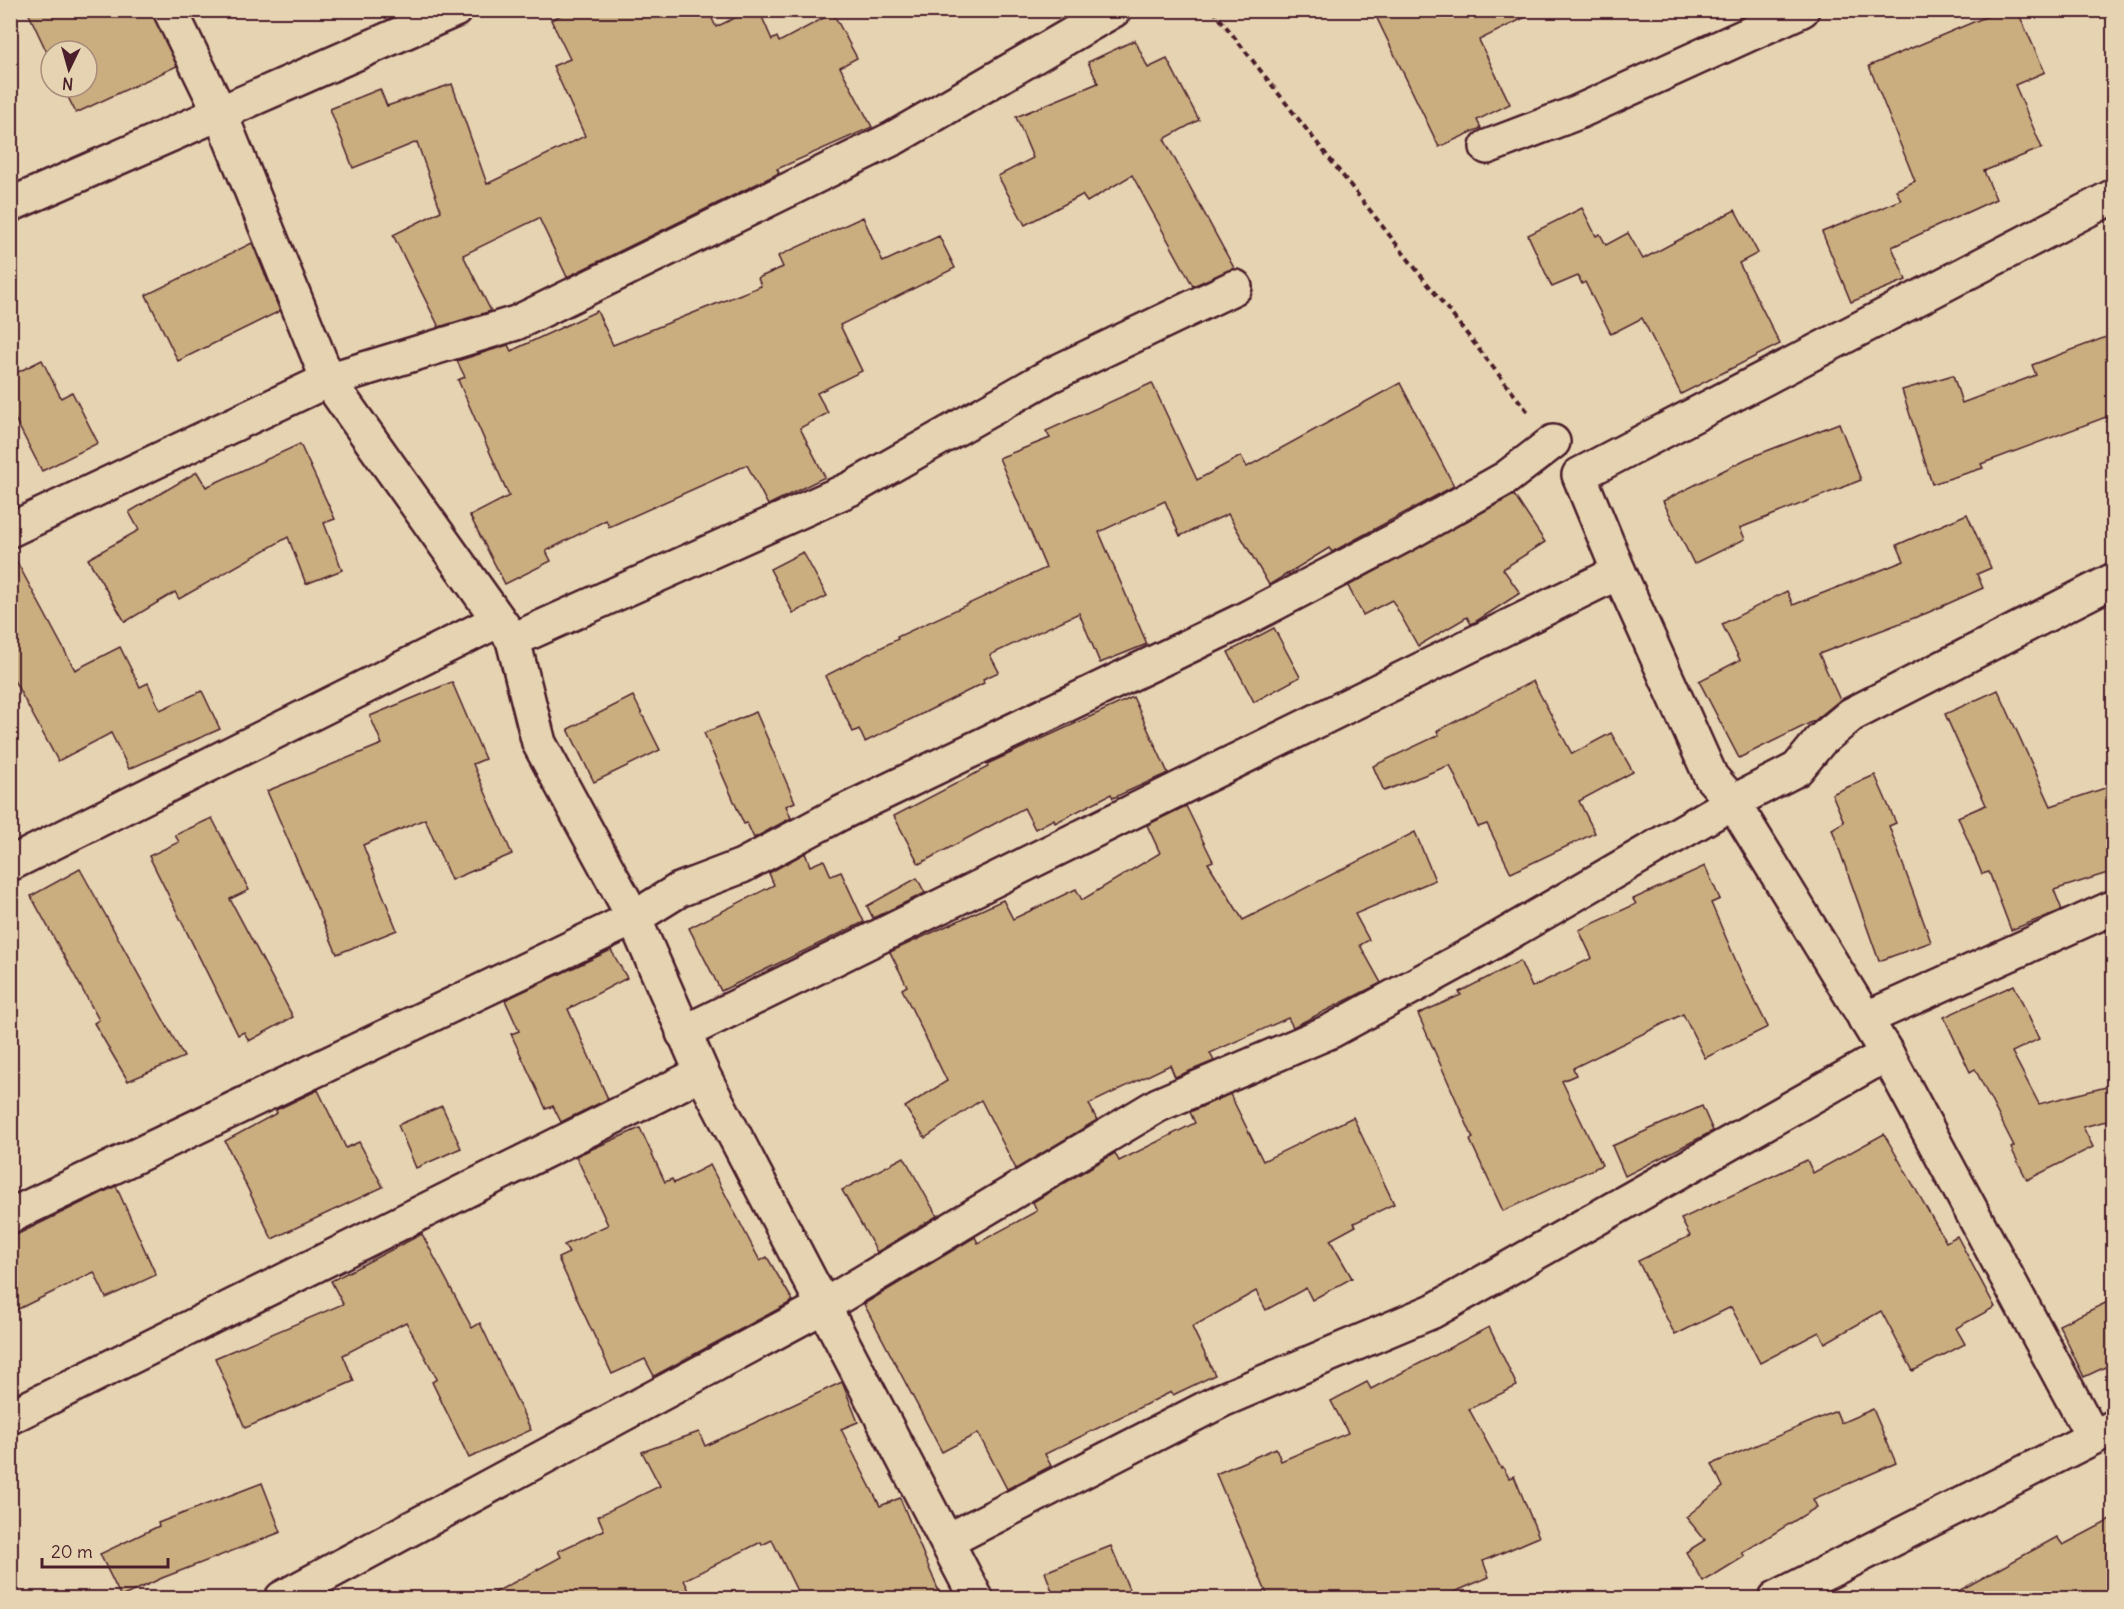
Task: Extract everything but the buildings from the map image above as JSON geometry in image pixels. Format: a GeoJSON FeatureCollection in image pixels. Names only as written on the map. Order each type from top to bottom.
{"type":"FeatureCollection","features":[{"type":"Feature","properties":{"kind":"main road"},"geometry":{"type":"LineString","coordinates":[[170,10],[220,113],[328,380],[505,630],[539,743],[634,918],[702,1073],[976,1599]]}},
{"type":"Feature","properties":{"kind":"main road"},"geometry":{"type":"LineString","coordinates":[[10,205],[455,10]]}},
{"type":"Feature","properties":{"kind":"main road"},"geometry":{"type":"LineString","coordinates":[[10,530],[328,380],[516,323],[894,138],[1114,10]]}},
{"type":"Feature","properties":{"kind":"main road"},"geometry":{"type":"LineString","coordinates":[[1487,147],[1576,113],[1802,10]]}},
{"type":"Feature","properties":{"kind":"main road"},"geometry":{"type":"LineString","coordinates":[[1776,1599],[2103,1432],[1887,1054],[1733,802],[1711,777],[1619,572],[1579,476],[2114,196]]}},
{"type":"Feature","properties":{"kind":"main road"},"geometry":{"type":"LineString","coordinates":[[10,864],[505,630],[852,488],[1051,375],[1235,287]]}},
{"type":"Feature","properties":{"kind":"main road"},"geometry":{"type":"LineString","coordinates":[[10,1216],[634,918],[679,890],[742,866],[839,814],[1253,615],[1405,536],[1506,477],[1553,442]]}},
{"type":"Feature","properties":{"kind":"main road"},"geometry":{"type":"LineString","coordinates":[[683,1033],[1619,572]]}},
{"type":"Feature","properties":{"kind":"main road"},"geometry":{"type":"LineString","coordinates":[[282,1599],[822,1307],[1158,1105],[1331,1031],[1476,952],[1733,802],[1797,769],[1820,741],[1851,715],[2114,580]]}},
{"type":"Feature","properties":{"kind":"main road"},"geometry":{"type":"LineString","coordinates":[[1865,1019],[2114,907]]}},
{"type":"Feature","properties":{"kind":"main road"},"geometry":{"type":"LineString","coordinates":[[947,1541],[1222,1400],[1433,1311],[1887,1054]]}},
{"type":"Feature","properties":{"kind":"main road"},"geometry":{"type":"LineString","coordinates":[[10,1417],[702,1073]]}},
{"type":"Feature","properties":{"kind":"path"},"geometry":{"type":"LineString","coordinates":[[1213,10],[1553,442]]}}]}
